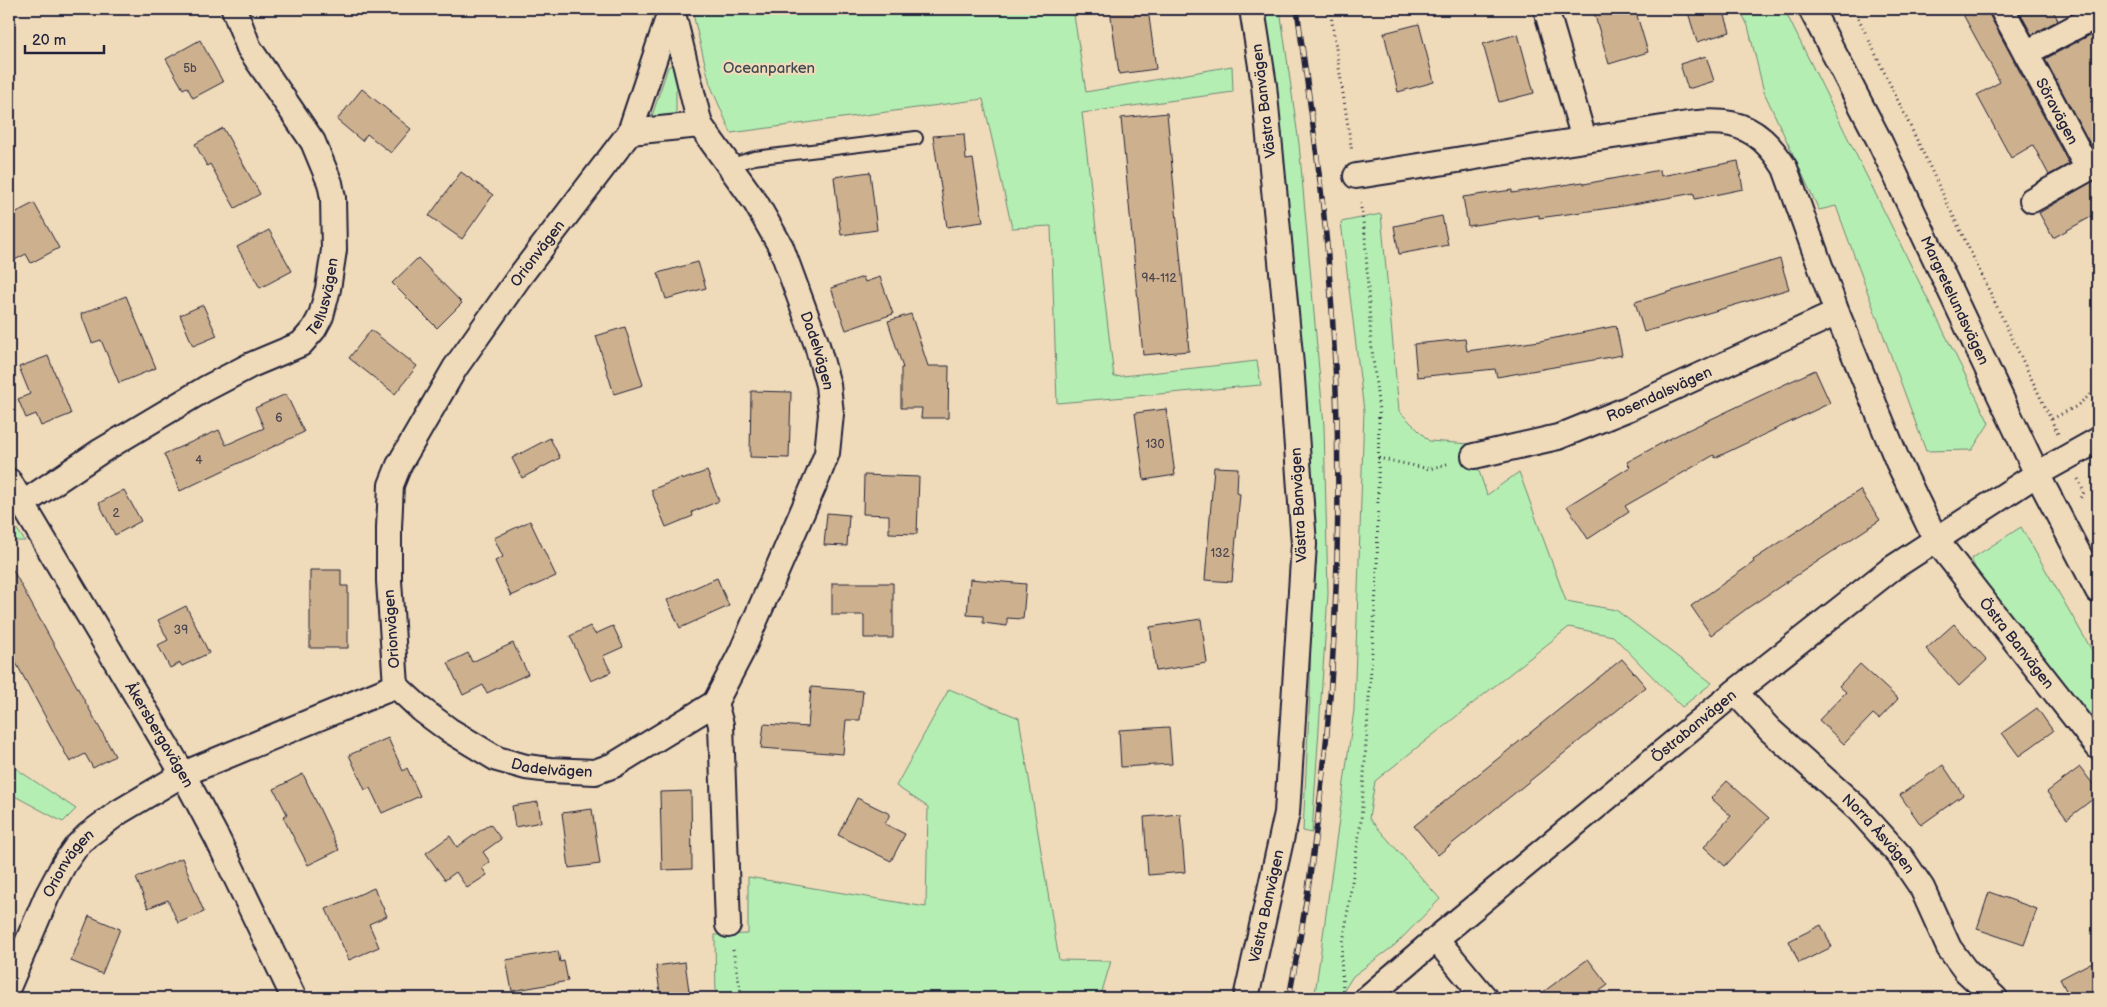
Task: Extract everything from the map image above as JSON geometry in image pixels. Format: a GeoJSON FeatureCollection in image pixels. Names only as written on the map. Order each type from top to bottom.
{"type":"FeatureCollection","features":[{"type":"Feature","properties":{"kind":"street","name":"Tellusvägen"},"geometry":{"type":"LineString","coordinates":[[22,504],[101,451],[205,389],[251,365],[301,344],[314,329],[320,316],[328,289],[334,250],[333,198],[330,183],[313,142],[250,48],[234,9]]}},
{"type":"Feature","properties":{"kind":"street","name":"Dadelvägen"},"geometry":{"type":"LineString","coordinates":[[396,686],[422,710],[449,730],[497,759],[526,767],[595,772],[614,765],[715,703],[741,653],[818,476],[827,453],[831,414],[828,385],[817,345],[781,247],[756,203],[700,125],[672,9]]}},
{"type":"Feature","properties":{"kind":"street","name":"Orionvägen"},"geometry":{"type":"LineString","coordinates":[[9,985],[47,896],[64,864],[88,834],[119,812],[183,774],[396,686],[389,581],[389,528],[391,485],[399,465],[455,368],[520,276],[630,132],[672,9]]}},
{"type":"Feature","properties":{"kind":"street","name":"Västra Banvägen"},"geometry":{"type":"LineString","coordinates":[[1246,998],[1287,813],[1304,544],[1291,365],[1264,84],[1252,9]]}},
{"type":"Feature","properties":{"kind":"street"},"geometry":{"type":"LineString","coordinates":[[1546,9],[1584,139]]}},
{"type":"Feature","properties":{"kind":"street","name":"Margretelundsvägen"},"geometry":{"type":"LineString","coordinates":[[1811,9],[1879,140],[2037,474],[2098,592]]}},
{"type":"Feature","properties":{"kind":"street","name":"Söravägen"},"geometry":{"type":"LineString","coordinates":[[2002,9],[2093,167],[2032,200]]}},
{"type":"Feature","properties":{"kind":"street"},"geometry":{"type":"LineString","coordinates":[[2026,53],[2098,15]]}},
{"type":"Feature","properties":{"kind":"street"},"geometry":{"type":"LineString","coordinates":[[1356,176],[1584,139],[1708,123],[1729,123],[1743,127],[1760,136],[1775,151],[1784,168],[1837,313],[1898,462],[1936,540]]}},
{"type":"Feature","properties":{"kind":"street"},"geometry":{"type":"LineString","coordinates":[[630,132],[700,125]]}},
{"type":"Feature","properties":{"kind":"street","name":"Rosendalsvägen"},"geometry":{"type":"LineString","coordinates":[[1474,456],[1558,437],[1627,409],[1837,313]]}},
{"type":"Feature","properties":{"kind":"street"},"geometry":{"type":"LineString","coordinates":[[2037,474],[2098,440]]}},
{"type":"Feature","properties":{"kind":"street","name":"Östrabanvägen"},"geometry":{"type":"LineString","coordinates":[[1356,996],[1436,938],[1735,692],[1891,569],[2037,474]]}},
{"type":"Feature","properties":{"kind":"street","name":"Åkersbergavägen"},"geometry":{"type":"LineString","coordinates":[[9,481],[183,774],[218,840],[294,998]]}},
{"type":"Feature","properties":{"kind":"street","name":"Östra Banvägen"},"geometry":{"type":"LineString","coordinates":[[1936,540],[2098,747]]}},
{"type":"Feature","properties":{"kind":"street","name":"Norra Åsvägen"},"geometry":{"type":"LineString","coordinates":[[1735,692],[1770,730],[1858,809],[1901,857],[1922,888],[1949,948],[1966,971],[1995,998]]}},
{"type":"Feature","properties":{"kind":"street"},"geometry":{"type":"LineString","coordinates":[[715,703],[721,725],[728,925]]}},
{"type":"Feature","properties":{"kind":"street"},"geometry":{"type":"LineString","coordinates":[[1436,938],[1486,998]]}},
{"type":"Feature","properties":{"kind":"lane"},"geometry":{"type":"LineString","coordinates":[[729,166],[754,158],[916,138]]}},
{"type":"Feature","properties":{"kind":"path"},"geometry":{"type":"LineString","coordinates":[[1330,9],[1366,235],[1378,412],[1378,575],[1361,821],[1341,957],[1342,990],[1356,996]]}},
{"type":"Feature","properties":{"kind":"path"},"geometry":{"type":"LineString","coordinates":[[1854,9],[2069,457]]}},
{"type":"Feature","properties":{"kind":"path"},"geometry":{"type":"LineString","coordinates":[[2052,419],[2075,407],[2098,389]]}},
{"type":"Feature","properties":{"kind":"path"},"geometry":{"type":"LineString","coordinates":[[1378,458],[1430,469],[1474,456]]}},
{"type":"Feature","properties":{"kind":"path"},"geometry":{"type":"LineString","coordinates":[[728,925],[742,998]]}},
{"type":"Feature","properties":{"kind":"green space","name":"Oceanparken"},"geometry":{"type":"Polygon","coordinates":[[[696,9],[1073,9],[1086,92],[1232,66],[1233,92],[1082,113],[1114,377],[1257,361],[1261,385],[1057,403],[1051,226],[1012,228],[983,99],[731,133],[710,84],[694,18],[696,9]]]}},
{"type":"Feature","properties":{"kind":"green space"},"geometry":{"type":"Polygon","coordinates":[[[1262,9],[1280,9],[1299,144],[1324,426],[1328,594],[1312,833],[1303,831],[1310,693],[1312,476],[1304,381],[1262,9]]]}},
{"type":"Feature","properties":{"kind":"green space"},"geometry":{"type":"Polygon","coordinates":[[[1740,9],[1784,9],[1989,423],[1972,450],[1926,451],[1836,206],[1819,210],[1764,92],[1748,26],[1740,9]]]}},
{"type":"Feature","properties":{"kind":"green space"},"geometry":{"type":"Polygon","coordinates":[[[676,62],[688,88],[676,90],[676,118],[650,122],[668,67],[676,62]]]}},
{"type":"Feature","properties":{"kind":"green space"},"geometry":{"type":"Polygon","coordinates":[[[1381,214],[1399,411],[1429,441],[1470,444],[1487,495],[1519,472],[1566,601],[1616,610],[1712,683],[1682,707],[1613,636],[1569,627],[1375,781],[1369,818],[1440,899],[1395,945],[1353,976],[1339,998],[1317,998],[1315,994],[1354,710],[1364,411],[1341,222],[1381,214]]]}},
{"type":"Feature","properties":{"kind":"green space"},"geometry":{"type":"Polygon","coordinates":[[[9,518],[25,541],[9,541],[9,518]]]}},
{"type":"Feature","properties":{"kind":"green space"},"geometry":{"type":"Polygon","coordinates":[[[2021,527],[2098,661],[2098,732],[1989,596],[1971,559],[2021,527]]]}},
{"type":"Feature","properties":{"kind":"green space"},"geometry":{"type":"Polygon","coordinates":[[[949,689],[1019,718],[1059,960],[1111,961],[1100,998],[716,998],[715,935],[748,934],[748,877],[926,907],[928,807],[896,786],[949,689]]]}},
{"type":"Feature","properties":{"kind":"green space"},"geometry":{"type":"Polygon","coordinates":[[[9,764],[76,809],[63,822],[9,793],[9,764]]]}},
{"type":"Feature","properties":{"kind":"building"},"geometry":{"type":"Polygon","coordinates":[[[1110,9],[1148,9],[1156,69],[1119,74],[1110,9]]]}},
{"type":"Feature","properties":{"kind":"building"},"geometry":{"type":"Polygon","coordinates":[[[1593,9],[1635,9],[1648,52],[1609,64],[1593,9]]]}},
{"type":"Feature","properties":{"kind":"building"},"geometry":{"type":"Polygon","coordinates":[[[1687,9],[1723,9],[1730,32],[1697,42],[1687,9]]]}},
{"type":"Feature","properties":{"kind":"building"},"geometry":{"type":"Polygon","coordinates":[[[1960,9],[1988,9],[2069,164],[2049,175],[2033,145],[2011,158],[1977,95],[2000,82],[1960,9]]]}},
{"type":"Feature","properties":{"kind":"building"},"geometry":{"type":"Polygon","coordinates":[[[2018,9],[2052,9],[2058,20],[2032,35],[2018,9]]]}},
{"type":"Feature","properties":{"kind":"building"},"geometry":{"type":"Polygon","coordinates":[[[1419,24],[1434,82],[1398,92],[1384,33],[1419,24]]]}},
{"type":"Feature","properties":{"kind":"building"},"geometry":{"type":"Polygon","coordinates":[[[2098,31],[2098,159],[2045,59],[2098,31]]]}},
{"type":"Feature","properties":{"kind":"building"},"geometry":{"type":"Polygon","coordinates":[[[1518,34],[1534,93],[1499,102],[1483,44],[1518,34]]]}},
{"type":"Feature","properties":{"kind":"building"},"geometry":{"type":"Polygon","coordinates":[[[200,40],[223,82],[193,98],[187,87],[183,89],[166,59],[200,40]]]}},
{"type":"Feature","properties":{"kind":"building"},"geometry":{"type":"Polygon","coordinates":[[[1706,56],[1714,81],[1688,89],[1680,64],[1706,56]]]}},
{"type":"Feature","properties":{"kind":"building"},"geometry":{"type":"Polygon","coordinates":[[[362,89],[411,129],[391,153],[367,134],[362,141],[337,120],[362,89]]]}},
{"type":"Feature","properties":{"kind":"building"},"geometry":{"type":"Polygon","coordinates":[[[1167,113],[1189,351],[1143,355],[1121,118],[1167,113]]]}},
{"type":"Feature","properties":{"kind":"building"},"geometry":{"type":"Polygon","coordinates":[[[223,128],[260,194],[235,208],[210,164],[207,166],[195,144],[223,128]]]}},
{"type":"Feature","properties":{"kind":"building"},"geometry":{"type":"Polygon","coordinates":[[[964,134],[966,160],[973,159],[983,222],[947,227],[933,136],[964,134]]]}},
{"type":"Feature","properties":{"kind":"building"},"geometry":{"type":"Polygon","coordinates":[[[1738,161],[1743,189],[1695,199],[1694,193],[1617,207],[1539,218],[1539,215],[1468,226],[1463,197],[1512,190],[1512,193],[1583,182],[1584,184],[1660,170],[1661,176],[1738,161]]]}},
{"type":"Feature","properties":{"kind":"building"},"geometry":{"type":"Polygon","coordinates":[[[461,172],[493,195],[462,239],[429,216],[461,172]]]}},
{"type":"Feature","properties":{"kind":"building"},"geometry":{"type":"Polygon","coordinates":[[[870,172],[877,230],[841,235],[834,177],[870,172]]]}},
{"type":"Feature","properties":{"kind":"building"},"geometry":{"type":"Polygon","coordinates":[[[2098,178],[2098,213],[2053,238],[2039,213],[2098,178]]]}},
{"type":"Feature","properties":{"kind":"building"},"geometry":{"type":"Polygon","coordinates":[[[34,203],[59,248],[31,263],[26,254],[9,263],[9,216],[34,203]]]}},
{"type":"Feature","properties":{"kind":"building"},"geometry":{"type":"Polygon","coordinates":[[[1442,216],[1448,245],[1399,254],[1394,226],[1442,216]]]}},
{"type":"Feature","properties":{"kind":"building"},"geometry":{"type":"Polygon","coordinates":[[[269,230],[292,271],[260,288],[237,247],[269,230]]]}},
{"type":"Feature","properties":{"kind":"building"},"geometry":{"type":"Polygon","coordinates":[[[418,258],[462,303],[437,328],[392,283],[418,258]]]}},
{"type":"Feature","properties":{"kind":"building"},"geometry":{"type":"Polygon","coordinates":[[[1780,259],[1789,289],[1644,332],[1635,302],[1780,259]]]}},
{"type":"Feature","properties":{"kind":"building"},"geometry":{"type":"Polygon","coordinates":[[[698,262],[706,288],[666,299],[658,273],[698,262]]]}},
{"type":"Feature","properties":{"kind":"building"},"geometry":{"type":"Polygon","coordinates":[[[863,277],[865,282],[880,277],[893,314],[846,330],[831,288],[863,277]]]}},
{"type":"Feature","properties":{"kind":"building"},"geometry":{"type":"Polygon","coordinates":[[[126,296],[156,368],[119,383],[101,340],[92,343],[81,314],[126,296]]]}},
{"type":"Feature","properties":{"kind":"building"},"geometry":{"type":"Polygon","coordinates":[[[203,305],[217,336],[193,346],[180,315],[203,305]]]}},
{"type":"Feature","properties":{"kind":"building"},"geometry":{"type":"Polygon","coordinates":[[[911,314],[928,366],[949,366],[948,418],[921,418],[922,408],[901,408],[901,368],[903,368],[888,321],[911,314]]]}},
{"type":"Feature","properties":{"kind":"building"},"geometry":{"type":"Polygon","coordinates":[[[1616,326],[1622,355],[1497,377],[1495,369],[1417,377],[1414,344],[1465,339],[1467,351],[1540,341],[1616,326]]]}},
{"type":"Feature","properties":{"kind":"building"},"geometry":{"type":"Polygon","coordinates":[[[625,327],[643,385],[614,394],[596,336],[625,327]]]}},
{"type":"Feature","properties":{"kind":"building"},"geometry":{"type":"Polygon","coordinates":[[[371,330],[417,366],[395,394],[349,358],[371,330]]]}},
{"type":"Feature","properties":{"kind":"building"},"geometry":{"type":"Polygon","coordinates":[[[48,356],[71,414],[41,426],[36,414],[26,418],[18,399],[30,394],[19,367],[48,356]]]}},
{"type":"Feature","properties":{"kind":"building"},"geometry":{"type":"Polygon","coordinates":[[[1815,370],[1830,403],[1715,458],[1714,455],[1625,506],[1629,512],[1588,539],[1567,506],[1630,467],[1627,462],[1673,437],[1815,370]]]}},
{"type":"Feature","properties":{"kind":"building"},"geometry":{"type":"Polygon","coordinates":[[[751,391],[791,392],[789,458],[750,457],[751,391]]]}},
{"type":"Feature","properties":{"kind":"building"},"geometry":{"type":"Polygon","coordinates":[[[286,394],[304,432],[180,491],[164,454],[219,430],[226,445],[264,428],[255,408],[286,394]]]}},
{"type":"Feature","properties":{"kind":"building"},"geometry":{"type":"Polygon","coordinates":[[[1166,409],[1175,475],[1144,480],[1135,413],[1166,409]]]}},
{"type":"Feature","properties":{"kind":"building"},"geometry":{"type":"Polygon","coordinates":[[[550,438],[560,458],[522,478],[512,458],[550,438]]]}},
{"type":"Feature","properties":{"kind":"building"},"geometry":{"type":"Polygon","coordinates":[[[1214,467],[1238,468],[1237,493],[1240,494],[1232,582],[1205,580],[1214,467]]]}},
{"type":"Feature","properties":{"kind":"building"},"geometry":{"type":"Polygon","coordinates":[[[707,471],[719,501],[692,512],[693,516],[666,527],[651,490],[681,478],[682,480],[707,471]]]}},
{"type":"Feature","properties":{"kind":"building"},"geometry":{"type":"Polygon","coordinates":[[[864,475],[919,477],[917,534],[889,533],[889,515],[863,514],[864,475]]]}},
{"type":"Feature","properties":{"kind":"building"},"geometry":{"type":"Polygon","coordinates":[[[124,490],[141,521],[115,535],[99,503],[124,490]]]}},
{"type":"Feature","properties":{"kind":"building"},"geometry":{"type":"Polygon","coordinates":[[[1860,490],[1880,520],[1749,607],[1711,635],[1691,606],[1754,562],[1753,560],[1860,490]]]}},
{"type":"Feature","properties":{"kind":"building"},"geometry":{"type":"Polygon","coordinates":[[[827,513],[849,515],[847,546],[824,545],[827,513]]]}},
{"type":"Feature","properties":{"kind":"building"},"geometry":{"type":"Polygon","coordinates":[[[530,521],[556,576],[511,596],[495,561],[503,557],[494,538],[530,521]]]}},
{"type":"Feature","properties":{"kind":"building"},"geometry":{"type":"Polygon","coordinates":[[[9,563],[115,756],[93,768],[85,754],[70,762],[9,650],[9,563]]]}},
{"type":"Feature","properties":{"kind":"building"},"geometry":{"type":"Polygon","coordinates":[[[310,570],[341,570],[341,586],[348,586],[348,648],[310,648],[310,570]]]}},
{"type":"Feature","properties":{"kind":"building"},"geometry":{"type":"Polygon","coordinates":[[[717,578],[729,606],[680,628],[667,600],[717,578]]]}},
{"type":"Feature","properties":{"kind":"building"},"geometry":{"type":"Polygon","coordinates":[[[970,579],[1026,584],[1023,619],[1007,618],[1007,626],[983,623],[983,616],[967,615],[970,579]]]}},
{"type":"Feature","properties":{"kind":"building"},"geometry":{"type":"Polygon","coordinates":[[[832,583],[893,583],[893,638],[864,638],[864,615],[832,615],[832,583]]]}},
{"type":"Feature","properties":{"kind":"building"},"geometry":{"type":"Polygon","coordinates":[[[186,606],[209,653],[182,666],[180,663],[170,668],[158,645],[168,640],[158,620],[186,606]]]}},
{"type":"Feature","properties":{"kind":"building"},"geometry":{"type":"Polygon","coordinates":[[[1201,619],[1207,663],[1156,671],[1150,627],[1201,619]]]}},
{"type":"Feature","properties":{"kind":"building"},"geometry":{"type":"Polygon","coordinates":[[[1954,624],[1987,660],[1959,686],[1926,649],[1954,624]]]}},
{"type":"Feature","properties":{"kind":"building"},"geometry":{"type":"Polygon","coordinates":[[[590,626],[595,634],[613,626],[623,647],[603,656],[611,672],[591,681],[570,636],[590,626]]]}},
{"type":"Feature","properties":{"kind":"building"},"geometry":{"type":"Polygon","coordinates":[[[513,643],[528,674],[487,693],[483,685],[463,695],[448,663],[468,653],[472,662],[513,643]]]}},
{"type":"Feature","properties":{"kind":"building"},"geometry":{"type":"Polygon","coordinates":[[[1622,659],[1646,687],[1438,855],[1414,826],[1622,659]]]}},
{"type":"Feature","properties":{"kind":"building"},"geometry":{"type":"Polygon","coordinates":[[[1860,664],[1898,699],[1879,719],[1873,714],[1844,744],[1819,720],[1846,692],[1839,686],[1860,664]]]}},
{"type":"Feature","properties":{"kind":"building"},"geometry":{"type":"Polygon","coordinates":[[[811,687],[863,691],[860,720],[846,720],[843,754],[761,748],[764,724],[808,727],[811,687]]]}},
{"type":"Feature","properties":{"kind":"building"},"geometry":{"type":"Polygon","coordinates":[[[2037,708],[2053,731],[2019,756],[2002,733],[2037,708]]]}},
{"type":"Feature","properties":{"kind":"building"},"geometry":{"type":"Polygon","coordinates":[[[1169,727],[1172,764],[1121,767],[1119,730],[1169,727]]]}},
{"type":"Feature","properties":{"kind":"building"},"geometry":{"type":"Polygon","coordinates":[[[388,738],[403,771],[407,768],[420,796],[382,813],[370,788],[365,790],[349,755],[388,738]]]}},
{"type":"Feature","properties":{"kind":"building"},"geometry":{"type":"Polygon","coordinates":[[[1943,765],[1963,795],[1921,825],[1900,795],[1943,765]]]}},
{"type":"Feature","properties":{"kind":"building"},"geometry":{"type":"Polygon","coordinates":[[[2080,767],[2098,791],[2098,795],[2067,819],[2047,792],[2080,767]]]}},
{"type":"Feature","properties":{"kind":"building"},"geometry":{"type":"Polygon","coordinates":[[[303,774],[339,850],[308,865],[283,817],[287,814],[274,789],[303,774]]]}},
{"type":"Feature","properties":{"kind":"building"},"geometry":{"type":"Polygon","coordinates":[[[1727,781],[1769,818],[1725,866],[1704,847],[1731,816],[1711,798],[1727,781]]]}},
{"type":"Feature","properties":{"kind":"building"},"geometry":{"type":"Polygon","coordinates":[[[691,791],[692,869],[662,870],[660,792],[691,791]]]}},
{"type":"Feature","properties":{"kind":"building"},"geometry":{"type":"Polygon","coordinates":[[[857,798],[890,814],[885,824],[905,834],[891,861],[838,835],[857,798]]]}},
{"type":"Feature","properties":{"kind":"building"},"geometry":{"type":"Polygon","coordinates":[[[538,802],[541,822],[515,827],[512,806],[538,802]]]}},
{"type":"Feature","properties":{"kind":"building"},"geometry":{"type":"Polygon","coordinates":[[[592,809],[600,864],[569,868],[562,813],[592,809]]]}},
{"type":"Feature","properties":{"kind":"building"},"geometry":{"type":"Polygon","coordinates":[[[1180,814],[1185,872],[1148,875],[1144,817],[1180,814]]]}},
{"type":"Feature","properties":{"kind":"building"},"geometry":{"type":"Polygon","coordinates":[[[490,824],[501,839],[483,852],[490,862],[482,868],[487,875],[467,888],[456,872],[445,880],[426,853],[450,836],[457,847],[490,824]]]}},
{"type":"Feature","properties":{"kind":"building"},"geometry":{"type":"Polygon","coordinates":[[[182,858],[204,912],[178,923],[168,900],[148,908],[136,878],[182,858]]]}},
{"type":"Feature","properties":{"kind":"building"},"geometry":{"type":"Polygon","coordinates":[[[374,888],[387,916],[369,924],[379,947],[349,960],[326,909],[374,888]]]}},
{"type":"Feature","properties":{"kind":"building"},"geometry":{"type":"Polygon","coordinates":[[[1989,892],[2037,909],[2024,945],[1977,929],[1989,892]]]}},
{"type":"Feature","properties":{"kind":"building"},"geometry":{"type":"Polygon","coordinates":[[[89,916],[120,929],[102,974],[71,961],[89,916]]]}},
{"type":"Feature","properties":{"kind":"building"},"geometry":{"type":"Polygon","coordinates":[[[1821,925],[1832,947],[1799,963],[1789,941],[1821,925]]]}},
{"type":"Feature","properties":{"kind":"building"},"geometry":{"type":"Polygon","coordinates":[[[558,951],[560,962],[564,961],[568,981],[512,991],[506,960],[558,951]]]}},
{"type":"Feature","properties":{"kind":"building"},"geometry":{"type":"Polygon","coordinates":[[[1588,959],[1608,985],[1590,998],[1535,998],[1588,959]]]}},
{"type":"Feature","properties":{"kind":"building"},"geometry":{"type":"Polygon","coordinates":[[[2098,959],[2098,998],[2070,998],[2060,979],[2098,959]]]}},
{"type":"Feature","properties":{"kind":"building"},"geometry":{"type":"Polygon","coordinates":[[[685,962],[690,998],[661,998],[656,966],[685,962]]]}},
{"type":"Feature","properties":{"kind":"railway"},"geometry":{"type":"LineString","coordinates":[[1289,998],[1305,906],[1328,722],[1338,535],[1338,442],[1328,257],[1318,164],[1297,9]]}}]}
